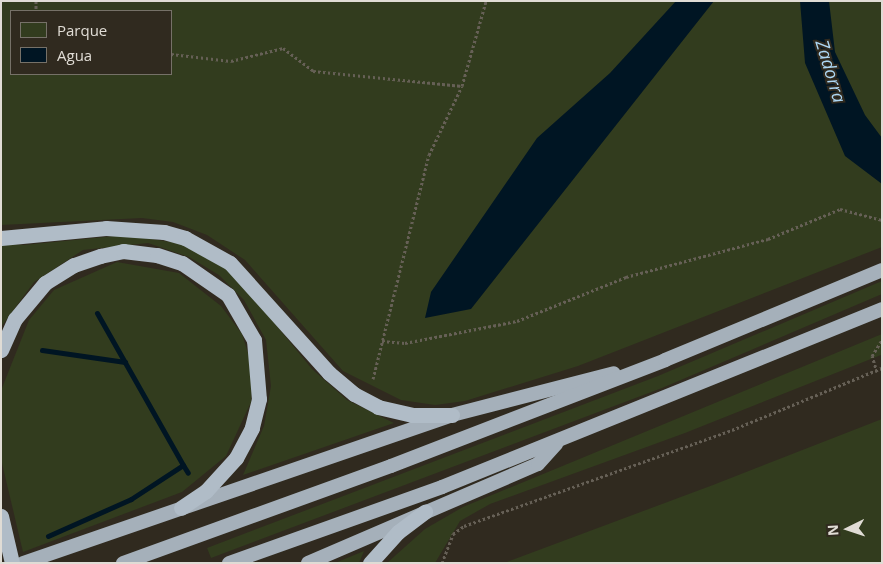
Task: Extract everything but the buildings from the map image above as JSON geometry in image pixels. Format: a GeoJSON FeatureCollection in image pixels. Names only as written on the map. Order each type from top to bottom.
{"type":"FeatureCollection","features":[{"type":"Feature","properties":{"kind":"highway"},"geometry":{"type":"LineString","coordinates":[[1,238],[106,228],[164,232],[185,238],[230,263],[328,373],[354,394],[378,407],[412,415],[452,415]]}},
{"type":"Feature","properties":{"kind":"highway"},"geometry":{"type":"LineString","coordinates":[[1,350],[15,319],[46,283],[74,265],[100,256],[123,251],[157,255],[182,263],[228,295],[254,340],[259,399],[236,458],[206,491],[181,508]]}},
{"type":"Feature","properties":{"kind":"highway"},"geometry":{"type":"LineString","coordinates":[[123,563],[391,466],[665,360],[882,270]]}},
{"type":"Feature","properties":{"kind":"highway"},"geometry":{"type":"LineString","coordinates":[[229,563],[559,441],[882,309]]}},
{"type":"Feature","properties":{"kind":"highway"},"geometry":{"type":"LineString","coordinates":[[23,563],[452,415],[665,360]]}},
{"type":"Feature","properties":{"kind":"highway"},"geometry":{"type":"LineString","coordinates":[[308,563],[538,464],[559,441]]}},
{"type":"Feature","properties":{"kind":"highway"},"geometry":{"type":"LineString","coordinates":[[370,563],[398,532],[425,512]]}},
{"type":"Feature","properties":{"kind":"highway"},"geometry":{"type":"LineString","coordinates":[[2,518],[12,563]]}},
{"type":"Feature","properties":{"kind":"path"},"geometry":{"type":"LineString","coordinates":[[373,379],[429,155],[462,86],[486,1]]}},
{"type":"Feature","properties":{"kind":"path"},"geometry":{"type":"LineString","coordinates":[[172,54],[231,61],[283,48],[313,71],[462,86]]}},
{"type":"Feature","properties":{"kind":"path"},"geometry":{"type":"LineString","coordinates":[[382,340],[404,343],[516,321],[626,277],[768,240],[828,212],[850,210],[882,220]]}},
{"type":"Feature","properties":{"kind":"path"},"geometry":{"type":"LineString","coordinates":[[877,372],[872,356],[882,340]]}},
{"type":"Feature","properties":{"kind":"path"},"geometry":{"type":"LineString","coordinates":[[442,563],[453,534],[464,526],[705,440],[877,372],[882,368]]}},
{"type":"Feature","properties":{"kind":"green space"},"geometry":{"type":"Polygon","coordinates":[[[1,1],[882,1],[882,247],[578,366],[465,401],[435,405],[401,400],[343,371],[245,260],[207,235],[173,222],[142,218],[1,225],[1,1]]]}},
{"type":"Feature","properties":{"kind":"green space"},"geometry":{"type":"Polygon","coordinates":[[[125,235],[184,244],[217,261],[239,280],[312,369],[347,400],[394,423],[243,475],[264,426],[271,386],[266,340],[244,300],[219,275],[189,257],[148,243],[83,250],[34,282],[1,327],[1,243],[24,245],[125,235]]]}},
{"type":"Feature","properties":{"kind":"green space"},"geometry":{"type":"Polygon","coordinates":[[[117,262],[179,273],[221,306],[242,334],[253,369],[251,402],[226,456],[182,492],[23,552],[1,459],[2,388],[29,320],[54,290],[117,262]]]}},
{"type":"Feature","properties":{"kind":"green space"},"geometry":{"type":"Polygon","coordinates":[[[882,281],[882,294],[662,388],[211,558],[207,548],[658,376],[882,281]]]}},
{"type":"Feature","properties":{"kind":"green space"},"geometry":{"type":"Polygon","coordinates":[[[882,334],[881,355],[685,433],[490,504],[460,521],[435,563],[387,563],[425,529],[463,507],[882,334]]]}},
{"type":"Feature","properties":{"kind":"green space"},"geometry":{"type":"Polygon","coordinates":[[[882,419],[882,563],[504,563],[713,485],[882,419]]]}},
{"type":"Feature","properties":{"kind":"green space"},"geometry":{"type":"Polygon","coordinates":[[[364,551],[359,563],[335,563],[364,551]]]}},
{"type":"Feature","properties":{"kind":"water"},"geometry":{"type":"Polygon","coordinates":[[[676,1],[714,1],[471,309],[425,318],[431,292],[537,138],[610,73],[676,1]]]}},
{"type":"Feature","properties":{"kind":"water","name":"Zadorra"},"geometry":{"type":"Polygon","coordinates":[[[800,1],[829,1],[835,52],[865,115],[882,138],[882,184],[845,156],[805,63],[800,1]]]}},
{"type":"Feature","properties":{"kind":"waterway"},"geometry":{"type":"LineString","coordinates":[[97,313],[183,465]]}},
{"type":"Feature","properties":{"kind":"waterway"},"geometry":{"type":"LineString","coordinates":[[42,350],[125,362]]}},
{"type":"Feature","properties":{"kind":"waterway"},"geometry":{"type":"LineString","coordinates":[[48,536],[131,499],[183,465],[188,473]]}}]}
